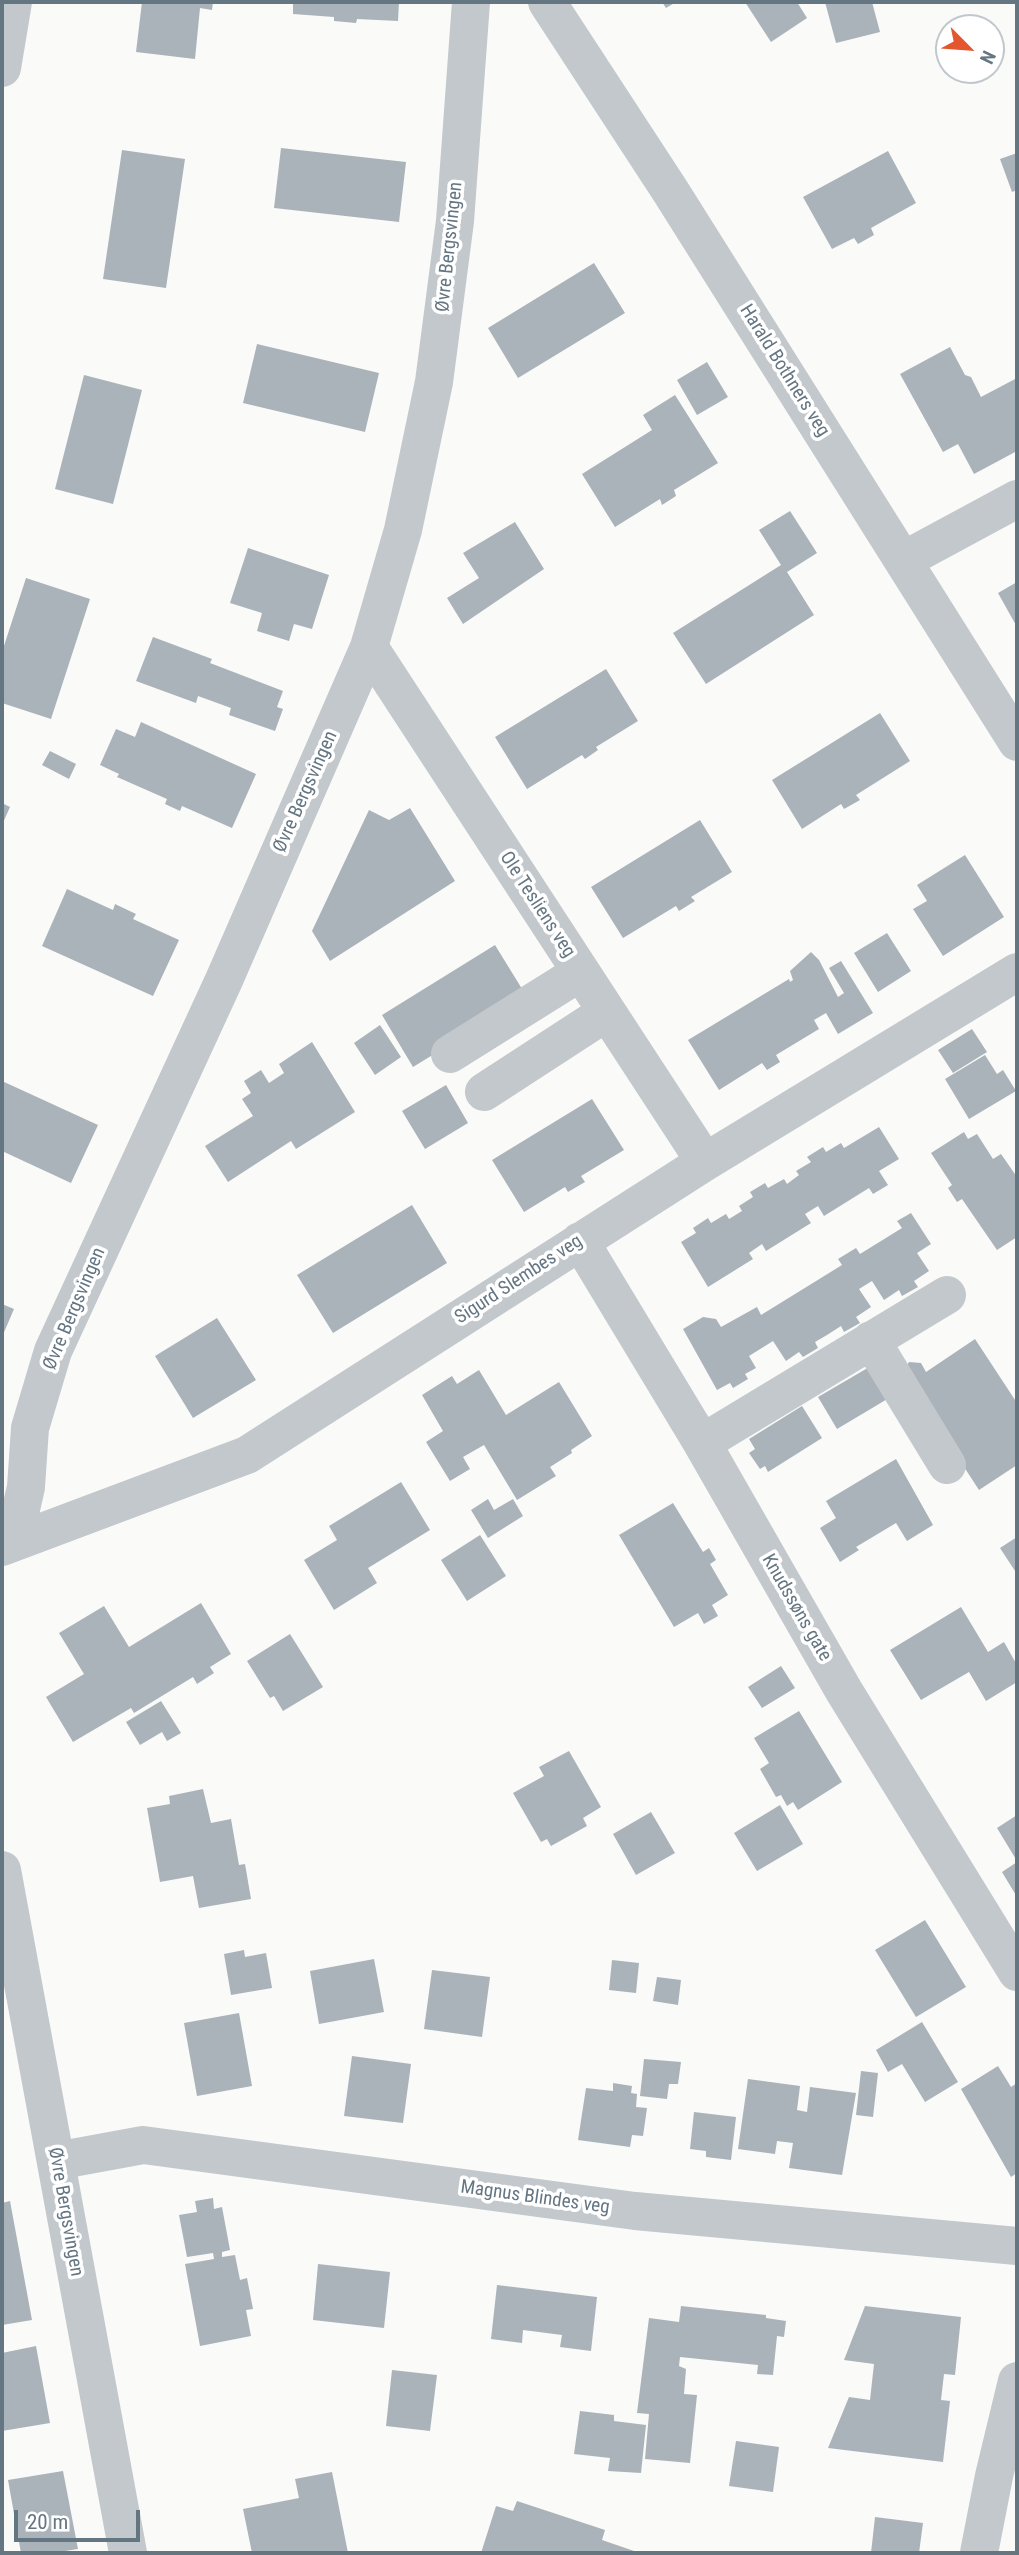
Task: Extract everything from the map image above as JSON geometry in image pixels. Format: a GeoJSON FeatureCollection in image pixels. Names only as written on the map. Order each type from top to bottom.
{"type":"FeatureCollection","features":[{"type":"Feature","properties":{"kind":"street"},"geometry":{"type":"LineString","coordinates":[[2,68],[13,2]]}},
{"type":"Feature","properties":{"kind":"street","name":"Øvre Bergsvingen"},"geometry":{"type":"LineString","coordinates":[[2,1541],[19,1518],[26,1487],[30,1428],[53,1352],[224,980],[369,647],[403,530],[434,382],[455,221],[471,2]]}},
{"type":"Feature","properties":{"kind":"street","name":"Harald Bothners veg"},"geometry":{"type":"LineString","coordinates":[[547,2],[904,559],[1017,742]]}},
{"type":"Feature","properties":{"kind":"street"},"geometry":{"type":"LineString","coordinates":[[904,559],[1017,499]]}},
{"type":"Feature","properties":{"kind":"street","name":"Ole Tesliens veg"},"geometry":{"type":"LineString","coordinates":[[369,647],[705,1162]]}},
{"type":"Feature","properties":{"kind":"street"},"geometry":{"type":"LineString","coordinates":[[450,1054],[581,972]]}},
{"type":"Feature","properties":{"kind":"street","name":"Sigurd Slembes veg"},"geometry":{"type":"LineString","coordinates":[[2,1547],[247,1455],[705,1162],[1017,972]]}},
{"type":"Feature","properties":{"kind":"street"},"geometry":{"type":"LineString","coordinates":[[484,1092],[607,1012]]}},
{"type":"Feature","properties":{"kind":"street","name":"Knudssøns gate"},"geometry":{"type":"LineString","coordinates":[[580,1241],[702,1443],[844,1691],[1017,1972]]}},
{"type":"Feature","properties":{"kind":"street"},"geometry":{"type":"LineString","coordinates":[[702,1443],[947,1295]]}},
{"type":"Feature","properties":{"kind":"street"},"geometry":{"type":"LineString","coordinates":[[871,1340],[947,1465]]}},
{"type":"Feature","properties":{"kind":"street","name":"Øvre Bergsvingen"},"geometry":{"type":"LineString","coordinates":[[2,1870],[128,2553]]}},
{"type":"Feature","properties":{"kind":"street","name":"Magnus Blindes veg"},"geometry":{"type":"LineString","coordinates":[[56,2161],[143,2146],[635,2211],[1017,2246]]}},
{"type":"Feature","properties":{"kind":"street"},"geometry":{"type":"LineString","coordinates":[[979,2553],[1017,2381]]}},
{"type":"Feature","properties":{"kind":"building"},"geometry":{"type":"Polygon","coordinates":[[[142,2],[213,2],[212,10],[200,8],[195,59],[136,52],[142,2]]]}},
{"type":"Feature","properties":{"kind":"building"},"geometry":{"type":"Polygon","coordinates":[[[293,2],[399,2],[398,21],[357,19],[356,23],[334,21],[334,17],[293,14],[293,2]]]}},
{"type":"Feature","properties":{"kind":"building"},"geometry":{"type":"Polygon","coordinates":[[[662,2],[676,2],[666,8],[662,2]]]}},
{"type":"Feature","properties":{"kind":"building"},"geometry":{"type":"Polygon","coordinates":[[[745,2],[797,2],[807,18],[771,42],[745,2]]]}},
{"type":"Feature","properties":{"kind":"building"},"geometry":{"type":"Polygon","coordinates":[[[825,2],[872,2],[880,32],[836,43],[825,2]]]}},
{"type":"Feature","properties":{"kind":"building"},"geometry":{"type":"Polygon","coordinates":[[[281,148],[406,162],[399,222],[274,208],[281,148]]]}},
{"type":"Feature","properties":{"kind":"building"},"geometry":{"type":"Polygon","coordinates":[[[122,150],[185,159],[166,288],[103,279],[122,150]]]}},
{"type":"Feature","properties":{"kind":"building"},"geometry":{"type":"Polygon","coordinates":[[[888,151],[916,203],[871,228],[874,235],[858,244],[854,238],[832,249],[803,197],[888,151]]]}},
{"type":"Feature","properties":{"kind":"building"},"geometry":{"type":"Polygon","coordinates":[[[1017,153],[1017,190],[1012,192],[1000,159],[1017,153]]]}},
{"type":"Feature","properties":{"kind":"building"},"geometry":{"type":"Polygon","coordinates":[[[594,263],[625,313],[518,378],[488,328],[594,263]]]}},
{"type":"Feature","properties":{"kind":"building"},"geometry":{"type":"Polygon","coordinates":[[[257,344],[379,373],[365,432],[243,403],[257,344]]]}},
{"type":"Feature","properties":{"kind":"building"},"geometry":{"type":"Polygon","coordinates":[[[950,347],[981,397],[1017,378],[1017,451],[974,474],[958,444],[943,452],[900,374],[950,347]]]}},
{"type":"Feature","properties":{"kind":"building"},"geometry":{"type":"Polygon","coordinates":[[[707,362],[728,397],[697,415],[677,380],[707,362]]]}},
{"type":"Feature","properties":{"kind":"building"},"geometry":{"type":"Polygon","coordinates":[[[84,375],[142,390],[113,504],[55,489],[84,375]]]}},
{"type":"Feature","properties":{"kind":"building"},"geometry":{"type":"Polygon","coordinates":[[[675,395],[718,463],[674,490],[676,496],[662,505],[660,499],[615,527],[582,474],[652,430],[643,415],[675,395]]]}},
{"type":"Feature","properties":{"kind":"building"},"geometry":{"type":"Polygon","coordinates":[[[790,511],[817,553],[787,572],[814,615],[706,684],[673,633],[781,565],[759,530],[790,511]]]}},
{"type":"Feature","properties":{"kind":"building"},"geometry":{"type":"Polygon","coordinates":[[[515,522],[544,569],[463,624],[447,598],[479,578],[463,553],[515,522]]]}},
{"type":"Feature","properties":{"kind":"building"},"geometry":{"type":"Polygon","coordinates":[[[248,548],[329,575],[312,629],[294,624],[289,641],[257,631],[262,613],[230,603],[248,548]]]}},
{"type":"Feature","properties":{"kind":"building"},"geometry":{"type":"Polygon","coordinates":[[[26,578],[90,599],[51,719],[2,703],[2,652],[26,578]]]}},
{"type":"Feature","properties":{"kind":"building"},"geometry":{"type":"Polygon","coordinates":[[[1017,582],[1017,627],[998,593],[1017,582]]]}},
{"type":"Feature","properties":{"kind":"building"},"geometry":{"type":"Polygon","coordinates":[[[153,637],[212,659],[210,663],[283,691],[277,707],[283,709],[275,731],[229,715],[231,708],[198,696],[196,703],[136,681],[153,637]]]}},
{"type":"Feature","properties":{"kind":"building"},"geometry":{"type":"Polygon","coordinates":[[[606,669],[638,721],[596,747],[598,750],[585,759],[582,755],[527,789],[495,737],[606,669]]]}},
{"type":"Feature","properties":{"kind":"building"},"geometry":{"type":"Polygon","coordinates":[[[880,713],[910,761],[856,795],[860,800],[844,809],[841,804],[802,829],[772,780],[880,713]]]}},
{"type":"Feature","properties":{"kind":"building"},"geometry":{"type":"Polygon","coordinates":[[[141,722],[256,774],[232,828],[182,806],[180,811],[165,804],[167,799],[117,777],[119,774],[100,765],[116,729],[135,737],[141,722]]]}},
{"type":"Feature","properties":{"kind":"building"},"geometry":{"type":"Polygon","coordinates":[[[50,751],[76,764],[69,779],[42,765],[50,751]]]}},
{"type":"Feature","properties":{"kind":"building"},"geometry":{"type":"Polygon","coordinates":[[[2,803],[10,807],[2,825],[2,803]]]}},
{"type":"Feature","properties":{"kind":"building"},"geometry":{"type":"Polygon","coordinates":[[[410,808],[455,881],[330,961],[312,931],[369,810],[389,820],[410,808]]]}},
{"type":"Feature","properties":{"kind":"building"},"geometry":{"type":"Polygon","coordinates":[[[700,820],[732,872],[691,897],[695,901],[679,911],[676,906],[623,938],[591,887],[700,820]]]}},
{"type":"Feature","properties":{"kind":"building"},"geometry":{"type":"Polygon","coordinates":[[[965,855],[1004,917],[943,956],[913,909],[927,901],[917,885],[965,855]]]}},
{"type":"Feature","properties":{"kind":"building"},"geometry":{"type":"Polygon","coordinates":[[[67,889],[113,910],[115,904],[136,914],[133,919],[179,940],[153,996],[42,946],[67,889]]]}},
{"type":"Feature","properties":{"kind":"building"},"geometry":{"type":"Polygon","coordinates":[[[887,933],[911,971],[878,992],[854,953],[887,933]]]}},
{"type":"Feature","properties":{"kind":"building"},"geometry":{"type":"Polygon","coordinates":[[[495,945],[527,997],[413,1067],[382,1015],[495,945]]]}},
{"type":"Feature","properties":{"kind":"building"},"geometry":{"type":"Polygon","coordinates":[[[811,952],[819,960],[838,997],[844,993],[829,968],[841,961],[873,1013],[838,1034],[826,1013],[814,1020],[819,1029],[776,1055],[780,1062],[767,1070],[762,1063],[719,1090],[688,1040],[789,979],[790,982],[793,980],[790,971],[811,952]]]}},
{"type":"Feature","properties":{"kind":"building"},"geometry":{"type":"Polygon","coordinates":[[[380,1025],[401,1057],[375,1075],[354,1043],[380,1025]]]}},
{"type":"Feature","properties":{"kind":"building"},"geometry":{"type":"Polygon","coordinates":[[[972,1029],[987,1052],[953,1073],[938,1050],[972,1029]]]}},
{"type":"Feature","properties":{"kind":"building"},"geometry":{"type":"Polygon","coordinates":[[[312,1042],[355,1112],[296,1149],[291,1141],[228,1182],[205,1146],[253,1116],[242,1099],[251,1093],[244,1081],[261,1070],[269,1083],[284,1073],[279,1064],[312,1042]]]}},
{"type":"Feature","properties":{"kind":"building"},"geometry":{"type":"Polygon","coordinates":[[[985,1055],[997,1074],[1003,1070],[1016,1091],[969,1119],[945,1079],[985,1055]]]}},
{"type":"Feature","properties":{"kind":"building"},"geometry":{"type":"Polygon","coordinates":[[[2,1081],[98,1125],[71,1183],[2,1151],[2,1081]]]}},
{"type":"Feature","properties":{"kind":"building"},"geometry":{"type":"Polygon","coordinates":[[[446,1085],[468,1123],[425,1149],[402,1111],[446,1085]]]}},
{"type":"Feature","properties":{"kind":"building"},"geometry":{"type":"Polygon","coordinates":[[[592,1099],[624,1150],[581,1176],[585,1182],[568,1192],[565,1187],[524,1212],[492,1160],[592,1099]]]}},
{"type":"Feature","properties":{"kind":"building"},"geometry":{"type":"Polygon","coordinates":[[[879,1127],[899,1159],[879,1171],[888,1185],[873,1194],[869,1188],[824,1216],[818,1206],[805,1214],[811,1223],[766,1251],[762,1244],[749,1253],[753,1259],[708,1287],[681,1242],[696,1233],[693,1228],[708,1218],[711,1223],[726,1214],[729,1219],[742,1211],[739,1206],[753,1197],[750,1192],[765,1183],[768,1188],[784,1179],[787,1184],[799,1175],[796,1171],[811,1162],[807,1157],[823,1147],[826,1152],[841,1143],[844,1148],[879,1127]]]}},
{"type":"Feature","properties":{"kind":"building"},"geometry":{"type":"Polygon","coordinates":[[[964,1132],[968,1139],[977,1134],[993,1159],[1001,1154],[1017,1177],[1017,1237],[997,1250],[962,1199],[957,1202],[948,1188],[952,1185],[931,1153],[964,1132]]]}},
{"type":"Feature","properties":{"kind":"building"},"geometry":{"type":"Polygon","coordinates":[[[412,1205],[447,1263],[333,1333],[297,1275],[412,1205]]]}},
{"type":"Feature","properties":{"kind":"building"},"geometry":{"type":"Polygon","coordinates":[[[911,1213],[931,1244],[917,1253],[929,1271],[914,1281],[918,1287],[902,1296],[899,1290],[884,1300],[872,1281],[859,1289],[871,1307],[856,1317],[860,1323],[844,1332],[841,1326],[815,1342],[818,1348],[803,1357],[799,1352],[786,1361],[773,1341],[749,1356],[756,1368],[745,1374],[748,1379],[733,1388],[730,1383],[717,1390],[683,1329],[703,1317],[716,1319],[721,1327],[757,1307],[761,1315],[842,1265],[838,1259],[856,1248],[860,1254],[902,1228],[897,1221],[911,1213]]]}},
{"type":"Feature","properties":{"kind":"building"},"geometry":{"type":"Polygon","coordinates":[[[2,1304],[14,1309],[2,1337],[2,1304]]]}},
{"type":"Feature","properties":{"kind":"building"},"geometry":{"type":"Polygon","coordinates":[[[217,1318],[256,1380],[193,1418],[155,1356],[217,1318]]]}},
{"type":"Feature","properties":{"kind":"building"},"geometry":{"type":"Polygon","coordinates":[[[975,1339],[1017,1403],[1017,1465],[979,1490],[903,1373],[909,1362],[921,1363],[926,1372],[975,1339]]]}},
{"type":"Feature","properties":{"kind":"building"},"geometry":{"type":"Polygon","coordinates":[[[871,1366],[889,1398],[837,1429],[818,1397],[871,1366]]]}},
{"type":"Feature","properties":{"kind":"building"},"geometry":{"type":"Polygon","coordinates":[[[479,1370],[506,1415],[559,1382],[592,1436],[550,1467],[556,1476],[517,1500],[484,1445],[463,1457],[470,1469],[450,1481],[426,1442],[443,1431],[422,1395],[452,1376],[457,1384],[479,1370]]]}},
{"type":"Feature","properties":{"kind":"building"},"geometry":{"type":"Polygon","coordinates":[[[802,1406],[822,1438],[768,1472],[765,1466],[760,1469],[749,1453],[755,1449],[749,1439],[802,1406]]]}},
{"type":"Feature","properties":{"kind":"building"},"geometry":{"type":"Polygon","coordinates":[[[896,1459],[933,1525],[907,1541],[896,1523],[856,1547],[859,1550],[840,1562],[820,1528],[836,1518],[826,1501],[896,1459]]]}},
{"type":"Feature","properties":{"kind":"building"},"geometry":{"type":"Polygon","coordinates":[[[401,1482],[430,1530],[368,1568],[377,1583],[334,1610],[304,1560],[337,1540],[329,1526],[401,1482]]]}},
{"type":"Feature","properties":{"kind":"building"},"geometry":{"type":"Polygon","coordinates":[[[488,1499],[494,1510],[513,1499],[523,1516],[488,1538],[471,1510],[488,1499]]]}},
{"type":"Feature","properties":{"kind":"building"},"geometry":{"type":"Polygon","coordinates":[[[673,1503],[703,1552],[709,1548],[716,1560],[710,1564],[728,1595],[712,1605],[718,1616],[704,1624],[698,1613],[674,1627],[619,1535],[673,1503]]]}},
{"type":"Feature","properties":{"kind":"building"},"geometry":{"type":"Polygon","coordinates":[[[480,1535],[506,1576],[467,1601],[441,1560],[480,1535]]]}},
{"type":"Feature","properties":{"kind":"building"},"geometry":{"type":"Polygon","coordinates":[[[1017,1537],[1017,1574],[1000,1548],[1017,1537]]]}},
{"type":"Feature","properties":{"kind":"building"},"geometry":{"type":"Polygon","coordinates":[[[201,1603],[231,1654],[210,1667],[214,1673],[197,1684],[193,1677],[134,1713],[131,1708],[73,1742],[46,1697],[84,1674],[59,1633],[104,1606],[129,1647],[201,1603]]]}},
{"type":"Feature","properties":{"kind":"building"},"geometry":{"type":"Polygon","coordinates":[[[961,1607],[988,1652],[1004,1642],[1017,1665],[1017,1682],[986,1701],[969,1672],[921,1700],[890,1650],[961,1607]]]}},
{"type":"Feature","properties":{"kind":"building"},"geometry":{"type":"Polygon","coordinates":[[[290,1634],[323,1687],[283,1711],[274,1696],[270,1698],[247,1661],[290,1634]]]}},
{"type":"Feature","properties":{"kind":"building"},"geometry":{"type":"Polygon","coordinates":[[[781,1666],[795,1688],[762,1708],[748,1687],[781,1666]]]}},
{"type":"Feature","properties":{"kind":"building"},"geometry":{"type":"Polygon","coordinates":[[[161,1701],[181,1733],[167,1741],[162,1732],[140,1745],[126,1722],[161,1701]]]}},
{"type":"Feature","properties":{"kind":"building"},"geometry":{"type":"Polygon","coordinates":[[[799,1711],[842,1782],[798,1810],[793,1802],[787,1806],[781,1795],[776,1797],[760,1769],[769,1763],[754,1738],[799,1711]]]}},
{"type":"Feature","properties":{"kind":"building"},"geometry":{"type":"Polygon","coordinates":[[[569,1751],[601,1807],[583,1818],[587,1826],[551,1846],[547,1839],[541,1842],[513,1793],[544,1776],[539,1767],[569,1751]]]}},
{"type":"Feature","properties":{"kind":"building"},"geometry":{"type":"Polygon","coordinates":[[[203,1789],[211,1823],[231,1819],[239,1865],[245,1864],[251,1899],[199,1908],[193,1876],[160,1882],[147,1808],[170,1804],[169,1796],[203,1789]]]}},
{"type":"Feature","properties":{"kind":"building"},"geometry":{"type":"Polygon","coordinates":[[[780,1805],[803,1844],[757,1871],[734,1833],[780,1805]]]}},
{"type":"Feature","properties":{"kind":"building"},"geometry":{"type":"Polygon","coordinates":[[[651,1812],[675,1853],[636,1875],[613,1834],[651,1812]]]}},
{"type":"Feature","properties":{"kind":"building"},"geometry":{"type":"Polygon","coordinates":[[[1017,1815],[1017,1861],[997,1828],[1017,1815]]]}},
{"type":"Feature","properties":{"kind":"building"},"geometry":{"type":"Polygon","coordinates":[[[1017,1862],[1017,1897],[1002,1872],[1017,1862]]]}},
{"type":"Feature","properties":{"kind":"building"},"geometry":{"type":"Polygon","coordinates":[[[925,1920],[966,1987],[916,2017],[875,1950],[925,1920]]]}},
{"type":"Feature","properties":{"kind":"building"},"geometry":{"type":"Polygon","coordinates":[[[244,1950],[245,1957],[266,1953],[272,1988],[231,1995],[224,1954],[244,1950]]]}},
{"type":"Feature","properties":{"kind":"building"},"geometry":{"type":"Polygon","coordinates":[[[374,1959],[384,2012],[319,2024],[310,1971],[374,1959]]]}},
{"type":"Feature","properties":{"kind":"building"},"geometry":{"type":"Polygon","coordinates":[[[612,1960],[639,1963],[636,1993],[609,1990],[612,1960]]]}},
{"type":"Feature","properties":{"kind":"building"},"geometry":{"type":"Polygon","coordinates":[[[432,1970],[490,1977],[482,2037],[424,2029],[432,1970]]]}},
{"type":"Feature","properties":{"kind":"building"},"geometry":{"type":"Polygon","coordinates":[[[657,1977],[681,1980],[678,2005],[653,2001],[657,1977]]]}},
{"type":"Feature","properties":{"kind":"building"},"geometry":{"type":"Polygon","coordinates":[[[239,2013],[252,2086],[197,2096],[184,2023],[239,2013]]]}},
{"type":"Feature","properties":{"kind":"building"},"geometry":{"type":"Polygon","coordinates":[[[922,2022],[958,2082],[925,2102],[902,2064],[888,2072],[876,2050],[922,2022]]]}},
{"type":"Feature","properties":{"kind":"building"},"geometry":{"type":"Polygon","coordinates":[[[352,2056],[411,2064],[403,2123],[344,2116],[352,2056]]]}},
{"type":"Feature","properties":{"kind":"building"},"geometry":{"type":"Polygon","coordinates":[[[644,2059],[681,2062],[678,2084],[669,2084],[667,2099],[640,2096],[644,2059]]]}},
{"type":"Feature","properties":{"kind":"building"},"geometry":{"type":"Polygon","coordinates":[[[998,2066],[1011,2087],[1017,2083],[1017,2173],[1011,2177],[961,2089],[998,2066]]]}},
{"type":"Feature","properties":{"kind":"building"},"geometry":{"type":"Polygon","coordinates":[[[861,2071],[878,2073],[873,2117],[856,2115],[861,2071]]]}},
{"type":"Feature","properties":{"kind":"building"},"geometry":{"type":"Polygon","coordinates":[[[748,2079],[800,2086],[797,2110],[807,2112],[810,2087],[856,2093],[842,2175],[789,2168],[793,2143],[777,2141],[775,2154],[738,2149],[748,2079]]]}},
{"type":"Feature","properties":{"kind":"building"},"geometry":{"type":"Polygon","coordinates":[[[613,2083],[632,2086],[631,2093],[637,2094],[636,2107],[647,2108],[643,2136],[632,2135],[630,2147],[578,2140],[586,2088],[613,2091],[613,2083]]]}},
{"type":"Feature","properties":{"kind":"building"},"geometry":{"type":"Polygon","coordinates":[[[694,2112],[736,2117],[731,2160],[706,2157],[706,2151],[690,2149],[694,2112]]]}},
{"type":"Feature","properties":{"kind":"building"},"geometry":{"type":"Polygon","coordinates":[[[213,2198],[214,2209],[222,2207],[230,2250],[222,2252],[222,2257],[235,2255],[240,2280],[247,2278],[253,2309],[246,2310],[251,2336],[200,2346],[185,2264],[214,2259],[213,2253],[187,2257],[179,2215],[197,2212],[195,2201],[213,2198]]]}},
{"type":"Feature","properties":{"kind":"building"},"geometry":{"type":"Polygon","coordinates":[[[10,2201],[32,2320],[2,2325],[2,2203],[10,2201]]]}},
{"type":"Feature","properties":{"kind":"building"},"geometry":{"type":"Polygon","coordinates":[[[318,2264],[390,2272],[384,2328],[313,2320],[318,2264]]]}},
{"type":"Feature","properties":{"kind":"building"},"geometry":{"type":"Polygon","coordinates":[[[497,2285],[597,2297],[591,2351],[560,2347],[562,2335],[523,2330],[522,2343],[491,2339],[497,2285]]]}},
{"type":"Feature","properties":{"kind":"building"},"geometry":{"type":"Polygon","coordinates":[[[681,2306],[766,2315],[766,2318],[786,2321],[784,2337],[777,2336],[773,2375],[757,2374],[758,2365],[680,2357],[679,2366],[686,2369],[684,2394],[697,2395],[690,2463],[645,2459],[649,2414],[637,2413],[649,2318],[679,2322],[681,2306]]]}},
{"type":"Feature","properties":{"kind":"building"},"geometry":{"type":"Polygon","coordinates":[[[865,2306],[961,2317],[955,2375],[944,2374],[941,2400],[950,2401],[943,2462],[828,2448],[849,2397],[870,2400],[874,2364],[844,2360],[865,2306]]]}},
{"type":"Feature","properties":{"kind":"building"},"geometry":{"type":"Polygon","coordinates":[[[36,2346],[50,2423],[2,2431],[2,2353],[36,2346]]]}},
{"type":"Feature","properties":{"kind":"building"},"geometry":{"type":"Polygon","coordinates":[[[392,2370],[437,2375],[430,2431],[386,2426],[392,2370]]]}},
{"type":"Feature","properties":{"kind":"building"},"geometry":{"type":"Polygon","coordinates":[[[580,2411],[614,2415],[614,2421],[646,2425],[641,2473],[608,2471],[610,2458],[574,2454],[580,2411]]]}},
{"type":"Feature","properties":{"kind":"building"},"geometry":{"type":"Polygon","coordinates":[[[736,2441],[779,2447],[773,2492],[729,2486],[736,2441]]]}},
{"type":"Feature","properties":{"kind":"building"},"geometry":{"type":"Polygon","coordinates":[[[63,2471],[78,2549],[52,2553],[21,2553],[8,2480],[63,2471]]]}},
{"type":"Feature","properties":{"kind":"building"},"geometry":{"type":"Polygon","coordinates":[[[332,2472],[348,2553],[252,2553],[243,2509],[299,2498],[295,2479],[332,2472]]]}},
{"type":"Feature","properties":{"kind":"building"},"geometry":{"type":"Polygon","coordinates":[[[517,2501],[605,2530],[602,2540],[640,2553],[481,2553],[496,2506],[513,2511],[517,2501]]]}},
{"type":"Feature","properties":{"kind":"building"},"geometry":{"type":"Polygon","coordinates":[[[875,2517],[923,2523],[919,2553],[871,2553],[875,2517]]]}}]}
